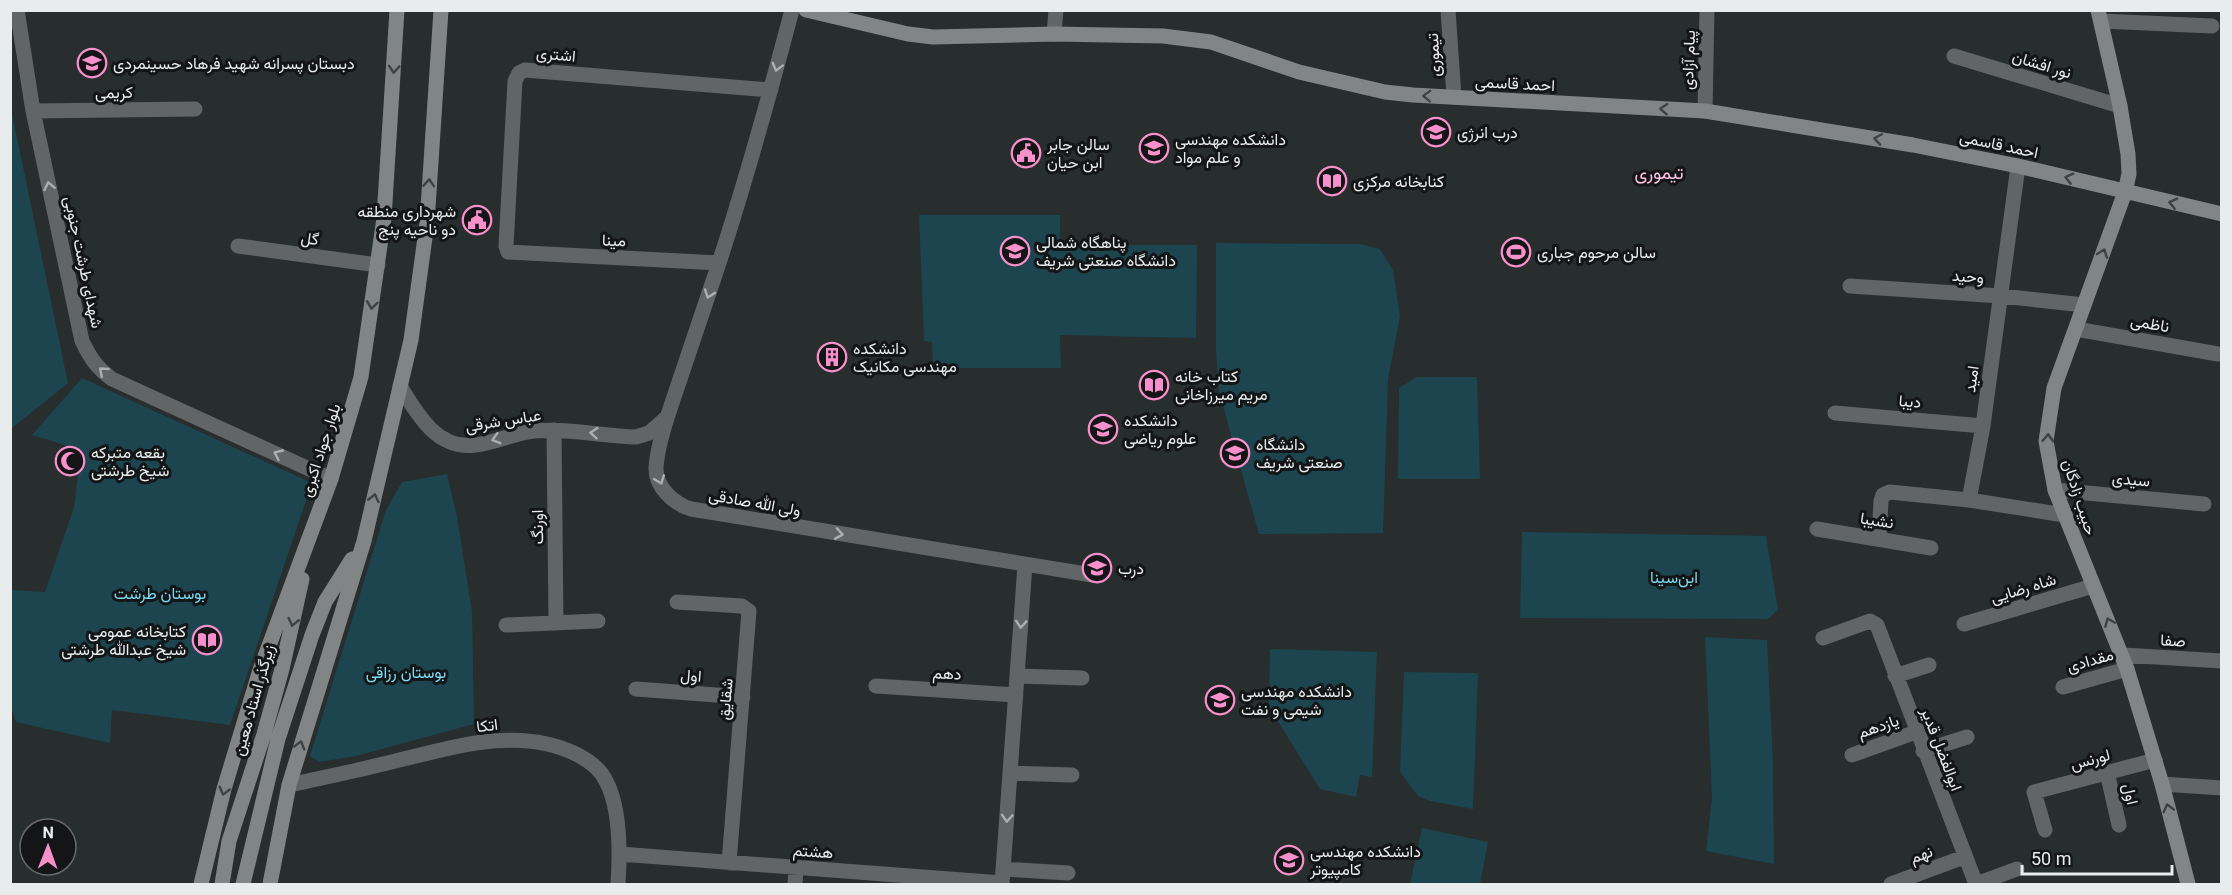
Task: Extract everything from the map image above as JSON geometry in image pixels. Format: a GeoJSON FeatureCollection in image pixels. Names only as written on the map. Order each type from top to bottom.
{"type":"FeatureCollection","features":[{"type":"Feature","properties":{"kind":"main road","name":"بلوار جواد اکبری"},"geometry":{"type":"LineString","coordinates":[[201,885],[224,789],[260,670],[331,479],[348,428],[361,377],[384,218],[398,10]]}},
{"type":"Feature","properties":{"kind":"main road"},"geometry":{"type":"LineString","coordinates":[[270,885],[289,784],[364,541],[415,313],[427,222],[441,10]]}},
{"type":"Feature","properties":{"kind":"main road","name":"احمد قاسمی"},"geometry":{"type":"LineString","coordinates":[[806,10],[908,34],[933,37],[1054,34],[1163,36],[1211,42],[1299,72],[1385,92],[1705,111],[1912,145],[2018,166],[2222,214]]}},
{"type":"Feature","properties":{"kind":"main road","name":"حبیب زادگان"},"geometry":{"type":"LineString","coordinates":[[2099,16],[2120,106],[2129,163],[2125,192],[2054,388],[2046,441],[2055,490],[2125,662],[2162,784],[2188,885]]}},
{"type":"Feature","properties":{"kind":"main road","name":"زیرگذر استاد معین"},"geometry":{"type":"LineString","coordinates":[[222,885],[229,841],[264,734],[282,669],[315,524]]}},
{"type":"Feature","properties":{"kind":"main road"},"geometry":{"type":"LineString","coordinates":[[243,885],[278,739],[312,635],[325,602],[364,541]]}},
{"type":"Feature","properties":{"kind":"street","name":"شهدای طرشت جنوبی"},"geometry":{"type":"LineString","coordinates":[[17,10],[33,111],[82,342],[99,369],[112,379],[331,479]]}},
{"type":"Feature","properties":{"kind":"street","name":"ولی الله صادقی"},"geometry":{"type":"LineString","coordinates":[[792,10],[771,90],[719,262],[667,417],[656,467],[657,480],[665,492],[681,506],[691,509],[1025,565]]}},
{"type":"Feature","properties":{"kind":"street"},"geometry":{"type":"LineString","coordinates":[[1054,34],[1056,10]]}},
{"type":"Feature","properties":{"kind":"street","name":"تیموری"},"geometry":{"type":"LineString","coordinates":[[1449,10],[1454,97]]}},
{"type":"Feature","properties":{"kind":"street","name":"پیام آزادی"},"geometry":{"type":"LineString","coordinates":[[1705,111],[1707,10]]}},
{"type":"Feature","properties":{"kind":"street"},"geometry":{"type":"LineString","coordinates":[[2099,16],[2212,26]]}},
{"type":"Feature","properties":{"kind":"street","name":"نور افشان"},"geometry":{"type":"LineString","coordinates":[[1954,56],[2120,106]]}},
{"type":"Feature","properties":{"kind":"street","name":"اشتری"},"geometry":{"type":"LineString","coordinates":[[508,252],[506,246],[515,81],[519,73],[525,70],[771,90]]}},
{"type":"Feature","properties":{"kind":"street","name":"کریمی"},"geometry":{"type":"LineString","coordinates":[[33,111],[195,110]]}},
{"type":"Feature","properties":{"kind":"street","name":"امید"},"geometry":{"type":"LineString","coordinates":[[1969,500],[1983,426],[2018,166]]}},
{"type":"Feature","properties":{"kind":"street","name":"گل"},"geometry":{"type":"LineString","coordinates":[[238,246],[378,265]]}},
{"type":"Feature","properties":{"kind":"street","name":"مینا"},"geometry":{"type":"LineString","coordinates":[[508,252],[719,262]]}},
{"type":"Feature","properties":{"kind":"street","name":"وحید"},"geometry":{"type":"LineString","coordinates":[[1850,286],[2001,296],[2084,305]]}},
{"type":"Feature","properties":{"kind":"street","name":"ناظمی"},"geometry":{"type":"LineString","coordinates":[[2076,329],[2218,354]]}},
{"type":"Feature","properties":{"kind":"street","name":"عباس شرقی"},"geometry":{"type":"LineString","coordinates":[[400,386],[423,422],[444,440],[477,446],[514,434],[554,430],[636,437],[649,433],[667,417]]}},
{"type":"Feature","properties":{"kind":"street","name":"دیبا"},"geometry":{"type":"LineString","coordinates":[[1835,413],[1983,426]]}},
{"type":"Feature","properties":{"kind":"street","name":"اورنگ"},"geometry":{"type":"LineString","coordinates":[[554,430],[556,623]]}},
{"type":"Feature","properties":{"kind":"street","name":"سیدی"},"geometry":{"type":"LineString","coordinates":[[2055,490],[2204,504]]}},
{"type":"Feature","properties":{"kind":"street","name":"نشیبا"},"geometry":{"type":"LineString","coordinates":[[1879,538],[1881,501],[1883,495],[1890,492],[1969,500]]}},
{"type":"Feature","properties":{"kind":"street"},"geometry":{"type":"LineString","coordinates":[[1969,500],[2064,515]]}},
{"type":"Feature","properties":{"kind":"street","name":"نشیبا"},"geometry":{"type":"LineString","coordinates":[[1817,529],[1931,548]]}},
{"type":"Feature","properties":{"kind":"street"},"geometry":{"type":"LineString","coordinates":[[1002,879],[1025,565],[1092,575]]}},
{"type":"Feature","properties":{"kind":"street","name":"شاه رضایی"},"geometry":{"type":"LineString","coordinates":[[1964,624],[2093,586]]}},
{"type":"Feature","properties":{"kind":"street","name":"شقایق"},"geometry":{"type":"LineString","coordinates":[[677,602],[742,606],[748,611],[729,863]]}},
{"type":"Feature","properties":{"kind":"street"},"geometry":{"type":"LineString","coordinates":[[506,625],[598,621]]}},
{"type":"Feature","properties":{"kind":"street","name":"ابوالفضل قدیر"},"geometry":{"type":"LineString","coordinates":[[1823,638],[1870,621],[1877,625],[1923,751],[1976,884]]}},
{"type":"Feature","properties":{"kind":"street","name":"صفا"},"geometry":{"type":"LineString","coordinates":[[2125,662],[2222,661]]}},
{"type":"Feature","properties":{"kind":"street","name":"مقدادی"},"geometry":{"type":"LineString","coordinates":[[2062,687],[2125,662]]}},
{"type":"Feature","properties":{"kind":"street"},"geometry":{"type":"LineString","coordinates":[[1895,676],[1929,665]]}},
{"type":"Feature","properties":{"kind":"street"},"geometry":{"type":"LineString","coordinates":[[1017,676],[1082,678]]}},
{"type":"Feature","properties":{"kind":"street","name":"دهم"},"geometry":{"type":"LineString","coordinates":[[876,686],[1016,695]]}},
{"type":"Feature","properties":{"kind":"street","name":"اول"},"geometry":{"type":"LineString","coordinates":[[636,689],[743,697]]}},
{"type":"Feature","properties":{"kind":"street","name":"یازدهم"},"geometry":{"type":"LineString","coordinates":[[1852,755],[1916,732]]}},
{"type":"Feature","properties":{"kind":"street"},"geometry":{"type":"LineString","coordinates":[[1923,751],[1967,737]]}},
{"type":"Feature","properties":{"kind":"street","name":"اتکا"},"geometry":{"type":"LineString","coordinates":[[289,784],[484,742],[502,740],[542,743],[570,751],[589,760],[606,780],[611,792],[620,854],[618,885]]}},
{"type":"Feature","properties":{"kind":"street","name":"لورنس"},"geometry":{"type":"LineString","coordinates":[[2045,830],[2034,792],[2155,760]]}},
{"type":"Feature","properties":{"kind":"street","name":"اول"},"geometry":{"type":"LineString","coordinates":[[2107,772],[2120,825]]}},
{"type":"Feature","properties":{"kind":"street"},"geometry":{"type":"LineString","coordinates":[[1010,773],[1072,775]]}},
{"type":"Feature","properties":{"kind":"street"},"geometry":{"type":"LineString","coordinates":[[2162,784],[2222,788]]}},
{"type":"Feature","properties":{"kind":"street","name":"هشتم"},"geometry":{"type":"LineString","coordinates":[[620,854],[796,868],[1002,879],[1068,873]]}},
{"type":"Feature","properties":{"kind":"street","name":"نهم"},"geometry":{"type":"LineString","coordinates":[[1891,885],[1964,857]]}},
{"type":"Feature","properties":{"kind":"street"},"geometry":{"type":"LineString","coordinates":[[795,885],[796,868]]}},
{"type":"Feature","properties":{"kind":"street"},"geometry":{"type":"LineString","coordinates":[[1976,884],[2017,868]]}},
{"type":"Feature","properties":{"kind":"green space"},"geometry":{"type":"Polygon","coordinates":[[[10,104],[68,383],[11,429],[10,429],[10,104]]]}},
{"type":"Feature","properties":{"kind":"green space"},"geometry":{"type":"Polygon","coordinates":[[[919,215],[1060,215],[1060,245],[1197,245],[1196,338],[1060,335],[1061,368],[933,368],[932,342],[924,341],[919,215]]]}},
{"type":"Feature","properties":{"kind":"green space"},"geometry":{"type":"Polygon","coordinates":[[[1216,243],[1360,244],[1380,249],[1393,270],[1400,316],[1388,379],[1383,533],[1259,534],[1219,392],[1216,350],[1216,243]]]}},
{"type":"Feature","properties":{"kind":"green space"},"geometry":{"type":"Polygon","coordinates":[[[1417,377],[1477,377],[1480,479],[1398,479],[1399,388],[1417,377]]]}},
{"type":"Feature","properties":{"kind":"green space","name":"بوستان طرشت"},"geometry":{"type":"Polygon","coordinates":[[[82,378],[312,483],[230,725],[112,710],[110,743],[16,722],[10,704],[11,590],[45,592],[74,507],[81,450],[32,435],[82,378]]]}},
{"type":"Feature","properties":{"kind":"green space","name":"بوستان رزاقی"},"geometry":{"type":"Polygon","coordinates":[[[447,474],[457,517],[472,612],[474,724],[356,756],[319,762],[310,756],[386,510],[402,482],[447,474]]]}},
{"type":"Feature","properties":{"kind":"green space","name":"ابن‌سینا"},"geometry":{"type":"Polygon","coordinates":[[[1522,532],[1766,536],[1778,610],[1768,619],[1520,618],[1522,532]]]}},
{"type":"Feature","properties":{"kind":"green space"},"geometry":{"type":"Polygon","coordinates":[[[1705,637],[1767,640],[1773,763],[1774,864],[1706,851],[1712,798],[1705,637]]]}},
{"type":"Feature","properties":{"kind":"green space"},"geometry":{"type":"Polygon","coordinates":[[[1270,649],[1377,652],[1372,777],[1360,775],[1356,797],[1320,789],[1269,707],[1270,649]]]}},
{"type":"Feature","properties":{"kind":"green space"},"geometry":{"type":"Polygon","coordinates":[[[1404,672],[1478,673],[1473,809],[1430,801],[1418,796],[1400,772],[1404,672]]]}},
{"type":"Feature","properties":{"kind":"green space"},"geometry":{"type":"Polygon","coordinates":[[[1422,828],[1488,842],[1480,884],[1410,884],[1422,828]]]}},
{"type":"Feature","properties":{"kind":"place","name":"دبستان پسرانه شهيد فرهاد حسينمردی"},"geometry":{"type":"Point","coordinates":[92,63]}},
{"type":"Feature","properties":{"kind":"place","name":"درب انرژی"},"geometry":{"type":"Point","coordinates":[1436,132]}},
{"type":"Feature","properties":{"kind":"place","name":"دانشکده مهندسی و علم مواد"},"geometry":{"type":"Point","coordinates":[1154,148]}},
{"type":"Feature","properties":{"kind":"place","name":"سالن جابر ابن حیان"},"geometry":{"type":"Point","coordinates":[1026,153]}},
{"type":"Feature","properties":{"kind":"place","name":"کنابخانه مرکزی"},"geometry":{"type":"Point","coordinates":[1332,181]}},
{"type":"Feature","properties":{"kind":"place","name":"شهرداری منطقه دو ناحیه پنج"},"geometry":{"type":"Point","coordinates":[477,220]}},
{"type":"Feature","properties":{"kind":"place","name":"پناهگاه شمالی دانشگاه صنعتی شریف"},"geometry":{"type":"Point","coordinates":[1015,251]}},
{"type":"Feature","properties":{"kind":"place","name":"سالن مرحوم جباری"},"geometry":{"type":"Point","coordinates":[1516,252]}},
{"type":"Feature","properties":{"kind":"place","name":"دانشکده مهندسی مکانیک"},"geometry":{"type":"Point","coordinates":[832,357]}},
{"type":"Feature","properties":{"kind":"place","name":"کتاب خانه مریم میرزاخانی"},"geometry":{"type":"Point","coordinates":[1154,385]}},
{"type":"Feature","properties":{"kind":"place","name":"دانشکده علوم ریاضی"},"geometry":{"type":"Point","coordinates":[1103,429]}},
{"type":"Feature","properties":{"kind":"place","name":"دانشگاه صنعتی شریف"},"geometry":{"type":"Point","coordinates":[1235,453]}},
{"type":"Feature","properties":{"kind":"place","name":"بقعه متبرکه شیخ طرشتی"},"geometry":{"type":"Point","coordinates":[70,461]}},
{"type":"Feature","properties":{"kind":"place","name":"درب"},"geometry":{"type":"Point","coordinates":[1097,568]}},
{"type":"Feature","properties":{"kind":"place","name":"کتابخانه عمومی شیخ عبدالله طرشتی"},"geometry":{"type":"Point","coordinates":[207,640]}},
{"type":"Feature","properties":{"kind":"place","name":"دانشکده مهندسی شیمی و نفت"},"geometry":{"type":"Point","coordinates":[1220,700]}},
{"type":"Feature","properties":{"kind":"place","name":"دانشکده مهندسی کامپیوتر"},"geometry":{"type":"Point","coordinates":[1289,860]}},
{"type":"Feature","properties":{"kind":"district","name":"تیموری"},"geometry":{"type":"Point","coordinates":[1659,173]}}]}
